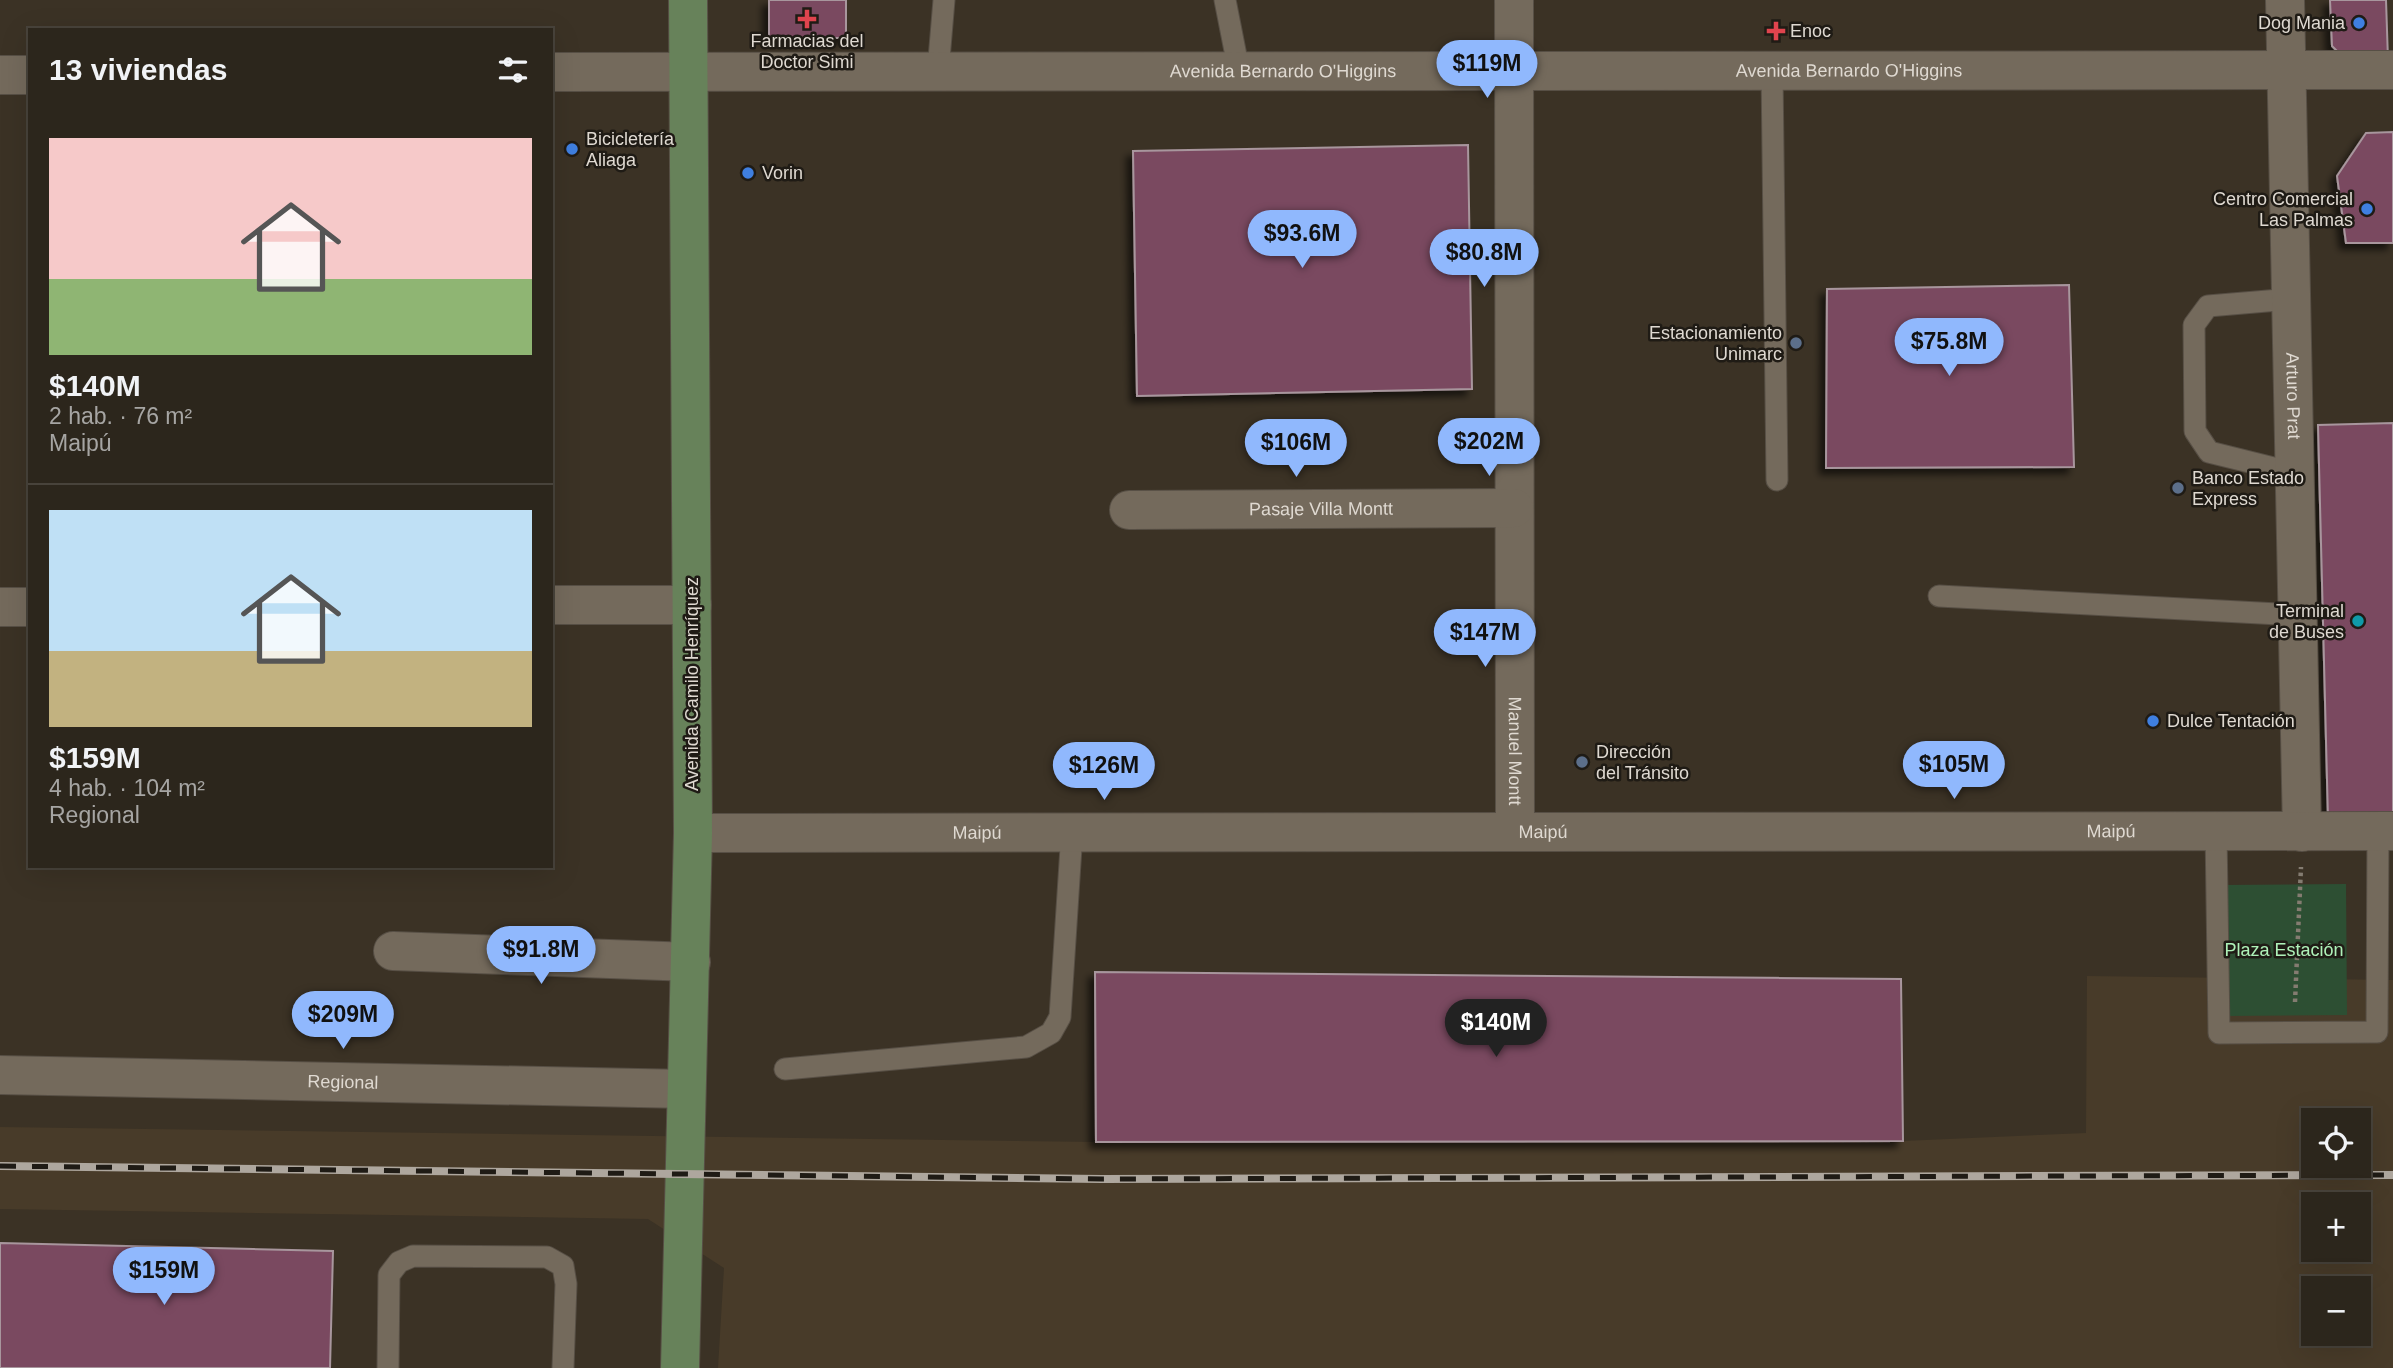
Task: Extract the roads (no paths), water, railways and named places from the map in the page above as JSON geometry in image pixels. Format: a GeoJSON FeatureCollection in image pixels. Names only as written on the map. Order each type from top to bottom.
{"type":"FeatureCollection","features":[{"type":"Feature","properties":{"kind":"main road","name":"Avenida Camilo Henríquez"},"geometry":{"type":"LineString","coordinates":[[680,1368],[693,833],[688,0]]}},
{"type":"Feature","properties":{"kind":"street","name":"Manuel Montt"},"geometry":{"type":"LineString","coordinates":[[1514,0],[1515,831]]}},
{"type":"Feature","properties":{"kind":"street","name":"Arturo Prat"},"geometry":{"type":"LineString","coordinates":[[2285,0],[2302,832]]}},
{"type":"Feature","properties":{"kind":"street","name":"Avenida Bernardo O'Higgins"},"geometry":{"type":"LineString","coordinates":[[553,72],[2393,70]]}},
{"type":"Feature","properties":{"kind":"street"},"geometry":{"type":"LineString","coordinates":[[0,75],[28,75]]}},
{"type":"Feature","properties":{"kind":"street","name":"Pasaje Villa Montt"},"geometry":{"type":"LineString","coordinates":[[1129,510],[1514,508]]}},
{"type":"Feature","properties":{"kind":"street"},"geometry":{"type":"LineString","coordinates":[[553,605],[692,605]]}},
{"type":"Feature","properties":{"kind":"street"},"geometry":{"type":"LineString","coordinates":[[0,607],[28,607]]}},
{"type":"Feature","properties":{"kind":"street","name":"Maipú"},"geometry":{"type":"LineString","coordinates":[[693,833],[2385,831]]}},
{"type":"Feature","properties":{"kind":"street"},"geometry":{"type":"LineString","coordinates":[[393,951],[691,961]]}},
{"type":"Feature","properties":{"kind":"street","name":"Regional"},"geometry":{"type":"LineString","coordinates":[[0,1075],[686,1089]]}},
{"type":"Feature","properties":{"kind":"lane"},"geometry":{"type":"LineString","coordinates":[[938,71],[944,0]]}},
{"type":"Feature","properties":{"kind":"lane"},"geometry":{"type":"LineString","coordinates":[[1224,0],[1239,71]]}},
{"type":"Feature","properties":{"kind":"lane"},"geometry":{"type":"LineString","coordinates":[[1772,71],[1777,480]]}},
{"type":"Feature","properties":{"kind":"lane"},"geometry":{"type":"LineString","coordinates":[[2291,299],[2207,306],[2194,325],[2195,431],[2209,452],[2294,473]]}},
{"type":"Feature","properties":{"kind":"lane"},"geometry":{"type":"LineString","coordinates":[[1939,596],[2298,615]]}},
{"type":"Feature","properties":{"kind":"lane"},"geometry":{"type":"LineString","coordinates":[[2216,831],[2219,1033],[2377,1032],[2385,831]]}},
{"type":"Feature","properties":{"kind":"lane"},"geometry":{"type":"LineString","coordinates":[[785,1069],[1026,1047],[1051,1033],[1060,1017],[1072,832]]}},
{"type":"Feature","properties":{"kind":"lane"},"geometry":{"type":"LineString","coordinates":[[387,1368],[389,1275],[399,1262],[413,1256],[547,1257],[563,1266],[566,1284],[563,1368]]}},
{"type":"Feature","properties":{"kind":"railway"},"geometry":{"type":"LineString","coordinates":[[0,1166],[1102,1179],[2393,1175]]}},
{"type":"Feature","properties":{"kind":"place","name":"Farmacias del Doctor Simi"},"geometry":{"type":"Point","coordinates":[807,19]}},
{"type":"Feature","properties":{"kind":"place","name":"Dog Mania"},"geometry":{"type":"Point","coordinates":[2359,23]}},
{"type":"Feature","properties":{"kind":"place","name":"Enoc"},"geometry":{"type":"Point","coordinates":[1776,31]}},
{"type":"Feature","properties":{"kind":"place","name":"Bicicletería Aliaga"},"geometry":{"type":"Point","coordinates":[572,149]}},
{"type":"Feature","properties":{"kind":"place","name":"Vorin"},"geometry":{"type":"Point","coordinates":[748,173]}},
{"type":"Feature","properties":{"kind":"place","name":"Centro Comercial Las Palmas"},"geometry":{"type":"Point","coordinates":[2367,209]}},
{"type":"Feature","properties":{"kind":"place","name":"Estacionamiento Unimarc"},"geometry":{"type":"Point","coordinates":[1796,343]}},
{"type":"Feature","properties":{"kind":"place","name":"Banco Estado Express"},"geometry":{"type":"Point","coordinates":[2178,488]}},
{"type":"Feature","properties":{"kind":"place","name":"Terminal de Buses"},"geometry":{"type":"Point","coordinates":[2358,621]}},
{"type":"Feature","properties":{"kind":"place","name":"Dulce Tentación"},"geometry":{"type":"Point","coordinates":[2153,721]}},
{"type":"Feature","properties":{"kind":"place","name":"Dirección del Tránsito"},"geometry":{"type":"Point","coordinates":[1582,762]}},
{"type":"Feature","properties":{"kind":"park label","name":"Plaza Estación"},"geometry":{"type":"Point","coordinates":[2284,950]}}]}
